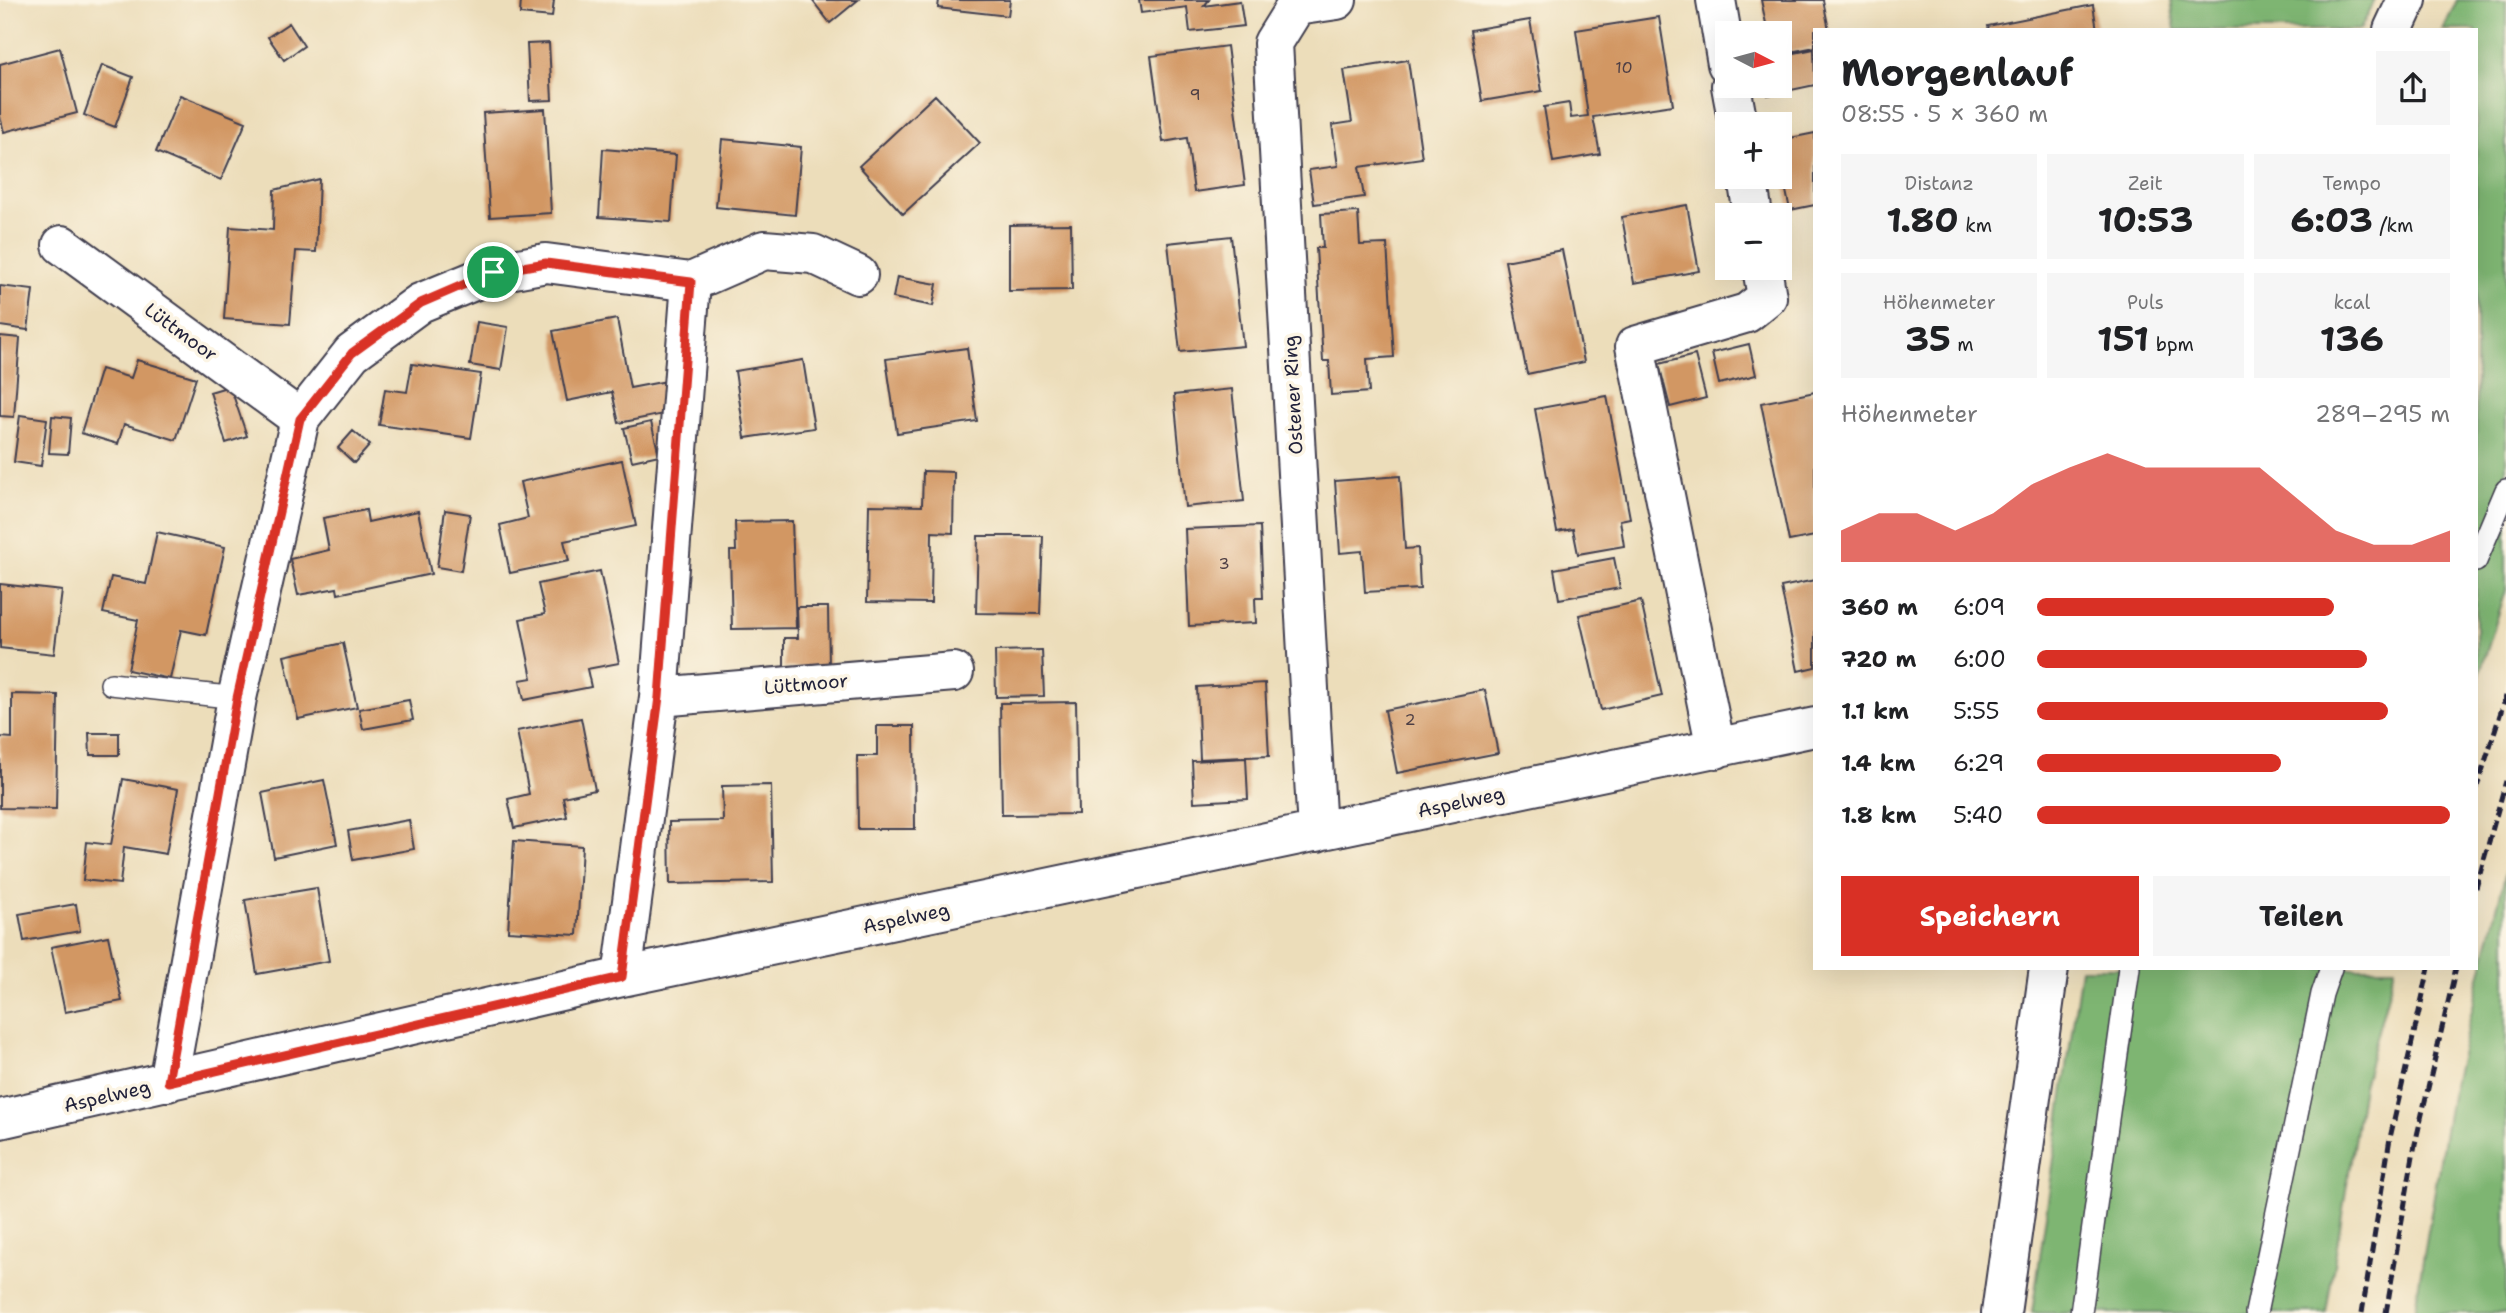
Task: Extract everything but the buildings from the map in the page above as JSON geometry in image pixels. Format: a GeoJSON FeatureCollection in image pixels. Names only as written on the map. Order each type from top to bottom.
{"type":"FeatureCollection","features":[{"type":"Feature","properties":{"kind":"street","name":"Ostener Ring"},"geometry":{"type":"LineString","coordinates":[[1317,832],[1273,43],[1296,6],[1337,0]]}},
{"type":"Feature","properties":{"kind":"street"},"geometry":{"type":"LineString","coordinates":[[1716,0],[1720,21]]}},
{"type":"Feature","properties":{"kind":"street"},"geometry":{"type":"LineString","coordinates":[[2394,28],[2407,0]]}},
{"type":"Feature","properties":{"kind":"street","name":"Lüttmoor"},"geometry":{"type":"LineString","coordinates":[[62,245],[300,419]]}},
{"type":"Feature","properties":{"kind":"street"},"geometry":{"type":"LineString","coordinates":[[168,1082],[237,698],[300,419],[352,353],[421,303],[493,272],[546,263],[691,282],[764,250],[813,254],[858,275]]}},
{"type":"Feature","properties":{"kind":"street"},"geometry":{"type":"LineString","coordinates":[[1716,749],[1635,346],[1747,313],[1768,297],[1764,280]]}},
{"type":"Feature","properties":{"kind":"street"},"geometry":{"type":"LineString","coordinates":[[622,977],[659,697],[691,282]]}},
{"type":"Feature","properties":{"kind":"street","name":"Lüttmoor"},"geometry":{"type":"LineString","coordinates":[[659,697],[954,672]]}},
{"type":"Feature","properties":{"kind":"street","name":"Aspelweg"},"geometry":{"type":"LineString","coordinates":[[0,1119],[622,977],[1813,727]]}},
{"type":"Feature","properties":{"kind":"street"},"geometry":{"type":"LineString","coordinates":[[2001,1313],[2049,970]]}},
{"type":"Feature","properties":{"kind":"lane"},"geometry":{"type":"LineString","coordinates":[[2478,556],[2506,490]]}},
{"type":"Feature","properties":{"kind":"lane"},"geometry":{"type":"LineString","coordinates":[[111,684],[237,698]]}},
{"type":"Feature","properties":{"kind":"lane"},"geometry":{"type":"LineString","coordinates":[[2081,1313],[2129,970]]}},
{"type":"Feature","properties":{"kind":"lane"},"geometry":{"type":"LineString","coordinates":[[2256,1313],[2322,994],[2330,970]]}},
{"type":"Feature","properties":{"kind":"green space"},"geometry":{"type":"Polygon","coordinates":[[[2171,0],[2375,0],[2361,28],[2175,28],[2171,0]]]}},
{"type":"Feature","properties":{"kind":"green space"},"geometry":{"type":"Polygon","coordinates":[[[2457,0],[2506,0],[2506,590],[2478,680],[2478,28],[2444,28],[2457,0]]]}},
{"type":"Feature","properties":{"kind":"green space"},"geometry":{"type":"Polygon","coordinates":[[[2506,871],[2506,1313],[2414,1313],[2451,1096],[2506,871]]]}},
{"type":"Feature","properties":{"kind":"green space"},"geometry":{"type":"Polygon","coordinates":[[[2081,970],[2394,970],[2363,1086],[2326,1313],[2032,1313],[2081,970]]]}},
{"type":"Feature","properties":{"kind":"railway"},"geometry":{"type":"LineString","coordinates":[[2478,784],[2506,696]]}},
{"type":"Feature","properties":{"kind":"railway"},"geometry":{"type":"LineString","coordinates":[[2478,881],[2506,781]]}},
{"type":"Feature","properties":{"kind":"railway"},"geometry":{"type":"LineString","coordinates":[[2362,1313],[2390,1138],[2429,970]]}},
{"type":"Feature","properties":{"kind":"railway"},"geometry":{"type":"LineString","coordinates":[[2386,1313],[2415,1144],[2456,970]]}},
{"type":"Feature","properties":{"kind":"route"},"geometry":{"type":"LineString","coordinates":[[546,263],[691,282],[659,697],[622,977],[168,1082],[237,698],[300,419],[352,353],[421,303],[493,272],[546,263]]}}]}
